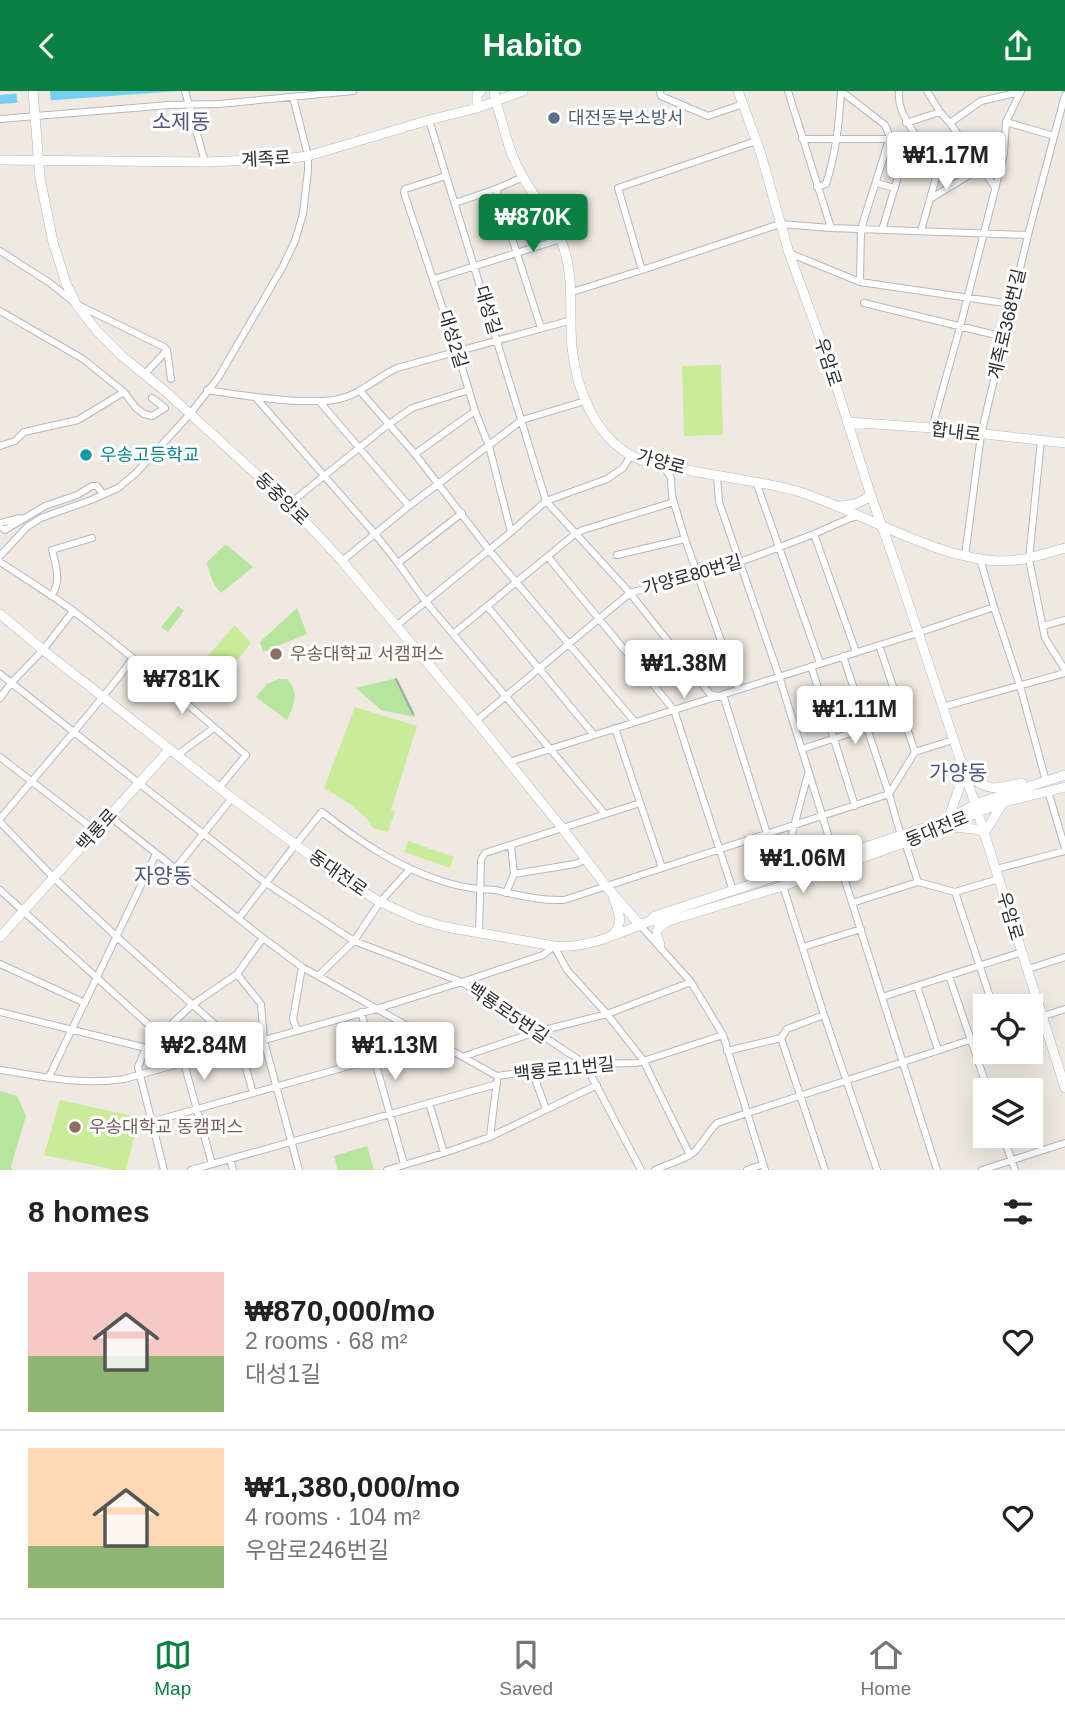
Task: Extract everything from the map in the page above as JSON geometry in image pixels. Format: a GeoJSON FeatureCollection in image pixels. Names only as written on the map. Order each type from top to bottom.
{"type":"FeatureCollection","features":[{"type":"Feature","properties":{"kind":"main road","name":"동중앙로"},"geometry":{"type":"LineString","coordinates":[[33,91],[40,177],[53,242],[76,304],[97,331],[122,356],[165,391],[289,504],[342,561],[477,721],[608,889],[640,925]]}},
{"type":"Feature","properties":{"kind":"main road"},"geometry":{"type":"LineString","coordinates":[[477,108],[477,95],[481,91]]}},
{"type":"Feature","properties":{"kind":"main road","name":"가양로"},"geometry":{"type":"LineString","coordinates":[[494,91],[509,147],[523,177],[561,239],[572,292],[575,373],[585,401],[596,421],[611,439],[631,455],[648,462],[785,487],[839,506],[946,551],[1002,561],[1029,559],[1065,548]]}},
{"type":"Feature","properties":{"kind":"main road","name":"계족로"},"geometry":{"type":"LineString","coordinates":[[0,160],[205,162],[308,156],[477,108],[521,91]]}},
{"type":"Feature","properties":{"kind":"main road","name":"우암로"},"geometry":{"type":"LineString","coordinates":[[737,91],[757,141],[789,253],[828,360],[1035,994]]}},
{"type":"Feature","properties":{"kind":"main road","name":"합내로"},"geometry":{"type":"LineString","coordinates":[[847,422],[932,428],[1065,443]]}},
{"type":"Feature","properties":{"kind":"main road"},"geometry":{"type":"LineString","coordinates":[[839,506],[856,504],[871,496]]}},
{"type":"Feature","properties":{"kind":"main road","name":"동대전로"},"geometry":{"type":"LineString","coordinates":[[0,614],[232,798],[340,877],[380,902],[418,919],[446,927],[554,946],[586,945],[650,921],[668,921],[783,886],[838,861],[948,823],[976,808],[1065,775]]}},
{"type":"Feature","properties":{"kind":"main road","name":"백룡로"},"geometry":{"type":"LineString","coordinates":[[0,937],[140,782],[173,752]]}},
{"type":"Feature","properties":{"kind":"main road"},"geometry":{"type":"LineString","coordinates":[[1004,802],[984,832],[948,823],[964,774],[979,784],[997,789],[1030,781],[1042,782]]}},
{"type":"Feature","properties":{"kind":"main road","name":"동대전로"},"geometry":{"type":"LineString","coordinates":[[976,808],[1065,786]]}},
{"type":"Feature","properties":{"kind":"main road","name":"동대전로"},"geometry":{"type":"LineString","coordinates":[[650,921],[655,916],[781,874],[838,861]]}},
{"type":"Feature","properties":{"kind":"main road"},"geometry":{"type":"LineString","coordinates":[[608,889],[620,923],[611,936]]}},
{"type":"Feature","properties":{"kind":"main road"},"geometry":{"type":"LineString","coordinates":[[660,946],[657,931],[659,926],[668,921]]}},
{"type":"Feature","properties":{"kind":"main road","name":"우암로"},"geometry":{"type":"LineString","coordinates":[[1043,1020],[1065,1087]]}},
{"type":"Feature","properties":{"kind":"street"},"geometry":{"type":"LineString","coordinates":[[185,91],[205,162]]}},
{"type":"Feature","properties":{"kind":"street"},"geometry":{"type":"LineString","coordinates":[[0,119],[353,91]]}},
{"type":"Feature","properties":{"kind":"street"},"geometry":{"type":"LineString","coordinates":[[660,91],[661,96],[708,116],[743,104]]}},
{"type":"Feature","properties":{"kind":"street"},"geometry":{"type":"LineString","coordinates":[[788,91],[831,228]]}},
{"type":"Feature","properties":{"kind":"street"},"geometry":{"type":"LineString","coordinates":[[817,187],[826,184],[838,139],[841,91]]}},
{"type":"Feature","properties":{"kind":"street"},"geometry":{"type":"LineString","coordinates":[[841,91],[885,125],[891,139],[861,229],[860,282]]}},
{"type":"Feature","properties":{"kind":"street"},"geometry":{"type":"LineString","coordinates":[[899,91],[898,101],[906,123],[917,138],[913,150]]}},
{"type":"Feature","properties":{"kind":"street"},"geometry":{"type":"LineString","coordinates":[[928,91],[940,112],[995,187]]}},
{"type":"Feature","properties":{"kind":"street"},"geometry":{"type":"LineString","coordinates":[[950,123],[995,94],[1021,92]]}},
{"type":"Feature","properties":{"kind":"street"},"geometry":{"type":"LineString","coordinates":[[932,428],[1004,154],[1006,122],[1021,92]]}},
{"type":"Feature","properties":{"kind":"street","name":"계족로368번길"},"geometry":{"type":"LineString","coordinates":[[965,555],[981,435],[1028,235],[1065,95]]}},
{"type":"Feature","properties":{"kind":"street"},"geometry":{"type":"LineString","coordinates":[[0,557],[27,527],[41,518],[118,488],[136,473],[190,414],[218,378],[291,250],[303,214],[308,156],[293,97]]}},
{"type":"Feature","properties":{"kind":"street"},"geometry":{"type":"LineString","coordinates":[[906,123],[940,112]]}},
{"type":"Feature","properties":{"kind":"street","name":"대성길"},"geometry":{"type":"LineString","coordinates":[[429,120],[547,501]]}},
{"type":"Feature","properties":{"kind":"street"},"geometry":{"type":"LineString","coordinates":[[1006,122],[1054,136]]}},
{"type":"Feature","properties":{"kind":"street"},"geometry":{"type":"LineString","coordinates":[[802,139],[891,139],[940,163]]}},
{"type":"Feature","properties":{"kind":"street"},"geometry":{"type":"LineString","coordinates":[[642,271],[618,188],[757,141]]}},
{"type":"Feature","properties":{"kind":"street"},"geometry":{"type":"LineString","coordinates":[[882,230],[908,149],[913,150]]}},
{"type":"Feature","properties":{"kind":"street"},"geometry":{"type":"LineString","coordinates":[[921,231],[940,163],[967,149]]}},
{"type":"Feature","properties":{"kind":"street"},"geometry":{"type":"LineString","coordinates":[[930,199],[1004,154]]}},
{"type":"Feature","properties":{"kind":"street","name":"대성2길"},"geometry":{"type":"LineString","coordinates":[[446,176],[404,191],[475,411],[489,446],[511,532]]}},
{"type":"Feature","properties":{"kind":"street"},"geometry":{"type":"LineString","coordinates":[[455,203],[523,177]]}},
{"type":"Feature","properties":{"kind":"street"},"geometry":{"type":"LineString","coordinates":[[876,183],[895,188]]}},
{"type":"Feature","properties":{"kind":"street"},"geometry":{"type":"LineString","coordinates":[[496,189],[541,328]]}},
{"type":"Feature","properties":{"kind":"street"},"geometry":{"type":"LineString","coordinates":[[572,292],[780,224],[1028,235]]}},
{"type":"Feature","properties":{"kind":"street"},"geometry":{"type":"LineString","coordinates":[[434,279],[561,239]]}},
{"type":"Feature","properties":{"kind":"street"},"geometry":{"type":"LineString","coordinates":[[0,251],[50,283],[76,304],[158,343],[167,351],[171,379]]}},
{"type":"Feature","properties":{"kind":"street"},"geometry":{"type":"LineString","coordinates":[[789,253],[860,282],[1011,304]]}},
{"type":"Feature","properties":{"kind":"street"},"geometry":{"type":"LineString","coordinates":[[864,303],[1004,337]]}},
{"type":"Feature","properties":{"kind":"street"},"geometry":{"type":"LineString","coordinates":[[0,311],[83,359],[124,392],[136,408],[152,416],[165,408],[152,398]]}},
{"type":"Feature","properties":{"kind":"street"},"geometry":{"type":"LineString","coordinates":[[207,390],[257,399],[339,399],[359,391],[397,367],[572,320]]}},
{"type":"Feature","properties":{"kind":"street"},"geometry":{"type":"LineString","coordinates":[[144,375],[167,351]]}},
{"type":"Feature","properties":{"kind":"street"},"geometry":{"type":"LineString","coordinates":[[289,504],[412,408],[469,390]]}},
{"type":"Feature","properties":{"kind":"street"},"geometry":{"type":"LineString","coordinates":[[359,391],[415,454],[489,550],[635,722]]}},
{"type":"Feature","properties":{"kind":"street"},"geometry":{"type":"LineString","coordinates":[[0,446],[15,441],[24,432],[78,420],[124,392]]}},
{"type":"Feature","properties":{"kind":"street"},"geometry":{"type":"LineString","coordinates":[[257,399],[375,534],[426,602],[605,814]]}},
{"type":"Feature","properties":{"kind":"street"},"geometry":{"type":"LineString","coordinates":[[319,401],[409,506]]}},
{"type":"Feature","properties":{"kind":"street"},"geometry":{"type":"LineString","coordinates":[[342,561],[522,419],[585,401]]}},
{"type":"Feature","properties":{"kind":"street"},"geometry":{"type":"LineString","coordinates":[[415,454],[475,411]]}},
{"type":"Feature","properties":{"kind":"street"},"geometry":{"type":"LineString","coordinates":[[942,707],[1065,671],[1045,638],[1029,559],[1041,440]]}},
{"type":"Feature","properties":{"kind":"street"},"geometry":{"type":"LineString","coordinates":[[396,626],[547,501],[607,479],[622,468],[631,455]]}},
{"type":"Feature","properties":{"kind":"street"},"geometry":{"type":"LineString","coordinates":[[663,465],[671,478],[674,502],[685,538],[737,689]]}},
{"type":"Feature","properties":{"kind":"street"},"geometry":{"type":"LineString","coordinates":[[716,476],[719,502],[779,676],[937,1170]]}},
{"type":"Feature","properties":{"kind":"street"},"geometry":{"type":"LineString","coordinates":[[757,482],[820,663]]}},
{"type":"Feature","properties":{"kind":"street"},"geometry":{"type":"LineString","coordinates":[[0,524],[5,530],[45,506],[77,495],[92,486],[97,486],[103,494]]}},
{"type":"Feature","properties":{"kind":"street"},"geometry":{"type":"LineString","coordinates":[[547,501],[630,593],[710,694],[724,698],[767,834]]}},
{"type":"Feature","properties":{"kind":"street"},"geometry":{"type":"LineString","coordinates":[[453,634],[575,534],[674,502]]}},
{"type":"Feature","properties":{"kind":"street"},"geometry":{"type":"LineString","coordinates":[[398,563],[462,513]]}},
{"type":"Feature","properties":{"kind":"street","name":"가양로80번길"},"geometry":{"type":"LineString","coordinates":[[477,721],[630,593],[740,562],[814,534],[850,517],[861,516]]}},
{"type":"Feature","properties":{"kind":"street"},"geometry":{"type":"LineString","coordinates":[[814,534],[856,652]]}},
{"type":"Feature","properties":{"kind":"street"},"geometry":{"type":"LineString","coordinates":[[51,596],[59,579],[52,550],[92,538]]}},
{"type":"Feature","properties":{"kind":"street"},"geometry":{"type":"LineString","coordinates":[[617,555],[685,538]]}},
{"type":"Feature","properties":{"kind":"street"},"geometry":{"type":"LineString","coordinates":[[548,557],[674,709],[733,891]]}},
{"type":"Feature","properties":{"kind":"street"},"geometry":{"type":"LineString","coordinates":[[980,559],[1020,686],[1042,782]]}},
{"type":"Feature","properties":{"kind":"street"},"geometry":{"type":"LineString","coordinates":[[0,562],[73,611],[133,658],[246,755],[219,788]]}},
{"type":"Feature","properties":{"kind":"street"},"geometry":{"type":"LineString","coordinates":[[487,606],[594,735]]}},
{"type":"Feature","properties":{"kind":"street"},"geometry":{"type":"LineString","coordinates":[[509,762],[994,607]]}},
{"type":"Feature","properties":{"kind":"street"},"geometry":{"type":"LineString","coordinates":[[0,698],[73,611]]}},
{"type":"Feature","properties":{"kind":"street"},"geometry":{"type":"LineString","coordinates":[[1043,626],[1065,620]]}},
{"type":"Feature","properties":{"kind":"street"},"geometry":{"type":"LineString","coordinates":[[879,645],[915,751]]}},
{"type":"Feature","properties":{"kind":"street"},"geometry":{"type":"LineString","coordinates":[[843,656],[918,882]]}},
{"type":"Feature","properties":{"kind":"street"},"geometry":{"type":"LineString","coordinates":[[133,658],[104,698],[31,781],[0,821],[117,937],[240,1047],[253,1093]]}},
{"type":"Feature","properties":{"kind":"street"},"geometry":{"type":"LineString","coordinates":[[811,666],[855,806]]}},
{"type":"Feature","properties":{"kind":"street","name":"백룡로5번길"},"geometry":{"type":"LineString","coordinates":[[0,674],[266,883],[354,941],[462,982],[585,1064],[641,1170]]}},
{"type":"Feature","properties":{"kind":"street"},"geometry":{"type":"LineString","coordinates":[[802,749],[903,716]]}},
{"type":"Feature","properties":{"kind":"street"},"geometry":{"type":"LineString","coordinates":[[173,752],[214,728]]}},
{"type":"Feature","properties":{"kind":"street"},"geometry":{"type":"LineString","coordinates":[[615,728],[662,868]]}},
{"type":"Feature","properties":{"kind":"street"},"geometry":{"type":"LineString","coordinates":[[296,844],[322,812],[362,843],[410,869],[442,881],[551,901],[564,900],[608,889],[662,868],[889,795],[915,751],[953,740]]}},
{"type":"Feature","properties":{"kind":"street"},"geometry":{"type":"LineString","coordinates":[[0,757],[96,831]]}},
{"type":"Feature","properties":{"kind":"street"},"geometry":{"type":"LineString","coordinates":[[781,874],[809,772]]}},
{"type":"Feature","properties":{"kind":"street"},"geometry":{"type":"LineString","coordinates":[[997,874],[1065,850],[1048,791]]}},
{"type":"Feature","properties":{"kind":"street"},"geometry":{"type":"LineString","coordinates":[[175,869],[232,798]]}},
{"type":"Feature","properties":{"kind":"street"},"geometry":{"type":"LineString","coordinates":[[479,933],[481,860],[485,853],[640,803]]}},
{"type":"Feature","properties":{"kind":"street","name":"백룡로11번길"},"geometry":{"type":"LineString","coordinates":[[109,816],[302,967],[465,1056],[497,1080],[531,1071],[585,1064],[637,1063],[723,1035]]}},
{"type":"Feature","properties":{"kind":"street","name":"동대전로"},"geometry":{"type":"LineString","coordinates":[[266,883],[296,844]]}},
{"type":"Feature","properties":{"kind":"street"},"geometry":{"type":"LineString","coordinates":[[506,893],[514,874],[511,845]]}},
{"type":"Feature","properties":{"kind":"street"},"geometry":{"type":"LineString","coordinates":[[49,1077],[156,854]]}},
{"type":"Feature","properties":{"kind":"street"},"geometry":{"type":"LineString","coordinates":[[514,874],[585,860]]}},
{"type":"Feature","properties":{"kind":"street","name":"동대전로"},"geometry":{"type":"LineString","coordinates":[[354,941],[380,902],[410,869]]}},
{"type":"Feature","properties":{"kind":"street","name":"우암로"},"geometry":{"type":"LineString","coordinates":[[955,892],[997,874]]}},
{"type":"Feature","properties":{"kind":"street"},"geometry":{"type":"LineString","coordinates":[[852,903],[918,882],[955,892],[989,994]]}},
{"type":"Feature","properties":{"kind":"street"},"geometry":{"type":"LineString","coordinates":[[239,918],[266,883]]}},
{"type":"Feature","properties":{"kind":"street"},"geometry":{"type":"LineString","coordinates":[[783,886],[877,1170]]}},
{"type":"Feature","properties":{"kind":"street"},"geometry":{"type":"LineString","coordinates":[[0,890],[160,1035],[184,1063],[212,1164]]}},
{"type":"Feature","properties":{"kind":"street"},"geometry":{"type":"LineString","coordinates":[[640,925],[691,982],[723,1035],[764,1167],[747,1170]]}},
{"type":"Feature","properties":{"kind":"street"},"geometry":{"type":"LineString","coordinates":[[803,947],[860,929]]}},
{"type":"Feature","properties":{"kind":"street"},"geometry":{"type":"LineString","coordinates":[[164,1170],[138,1075],[138,1067],[146,1048],[192,1005],[237,974],[263,938]]}},
{"type":"Feature","properties":{"kind":"street"},"geometry":{"type":"LineString","coordinates":[[318,976],[354,941]]}},
{"type":"Feature","properties":{"kind":"street"},"geometry":{"type":"LineString","coordinates":[[0,1070],[76,1082],[103,1082],[138,1075],[376,1009],[543,955],[554,946],[567,970],[607,1014],[643,1060],[690,1155]]}},
{"type":"Feature","properties":{"kind":"street","name":"우암로"},"geometry":{"type":"LineString","coordinates":[[882,997],[1022,952]]}},
{"type":"Feature","properties":{"kind":"street"},"geometry":{"type":"LineString","coordinates":[[1028,969],[1065,957]]}},
{"type":"Feature","properties":{"kind":"street"},"geometry":{"type":"LineString","coordinates":[[0,964],[85,1003]]}},
{"type":"Feature","properties":{"kind":"street"},"geometry":{"type":"LineString","coordinates":[[297,1030],[293,1019],[302,967]]}},
{"type":"Feature","properties":{"kind":"street"},"geometry":{"type":"LineString","coordinates":[[237,974],[261,1004],[264,1041],[299,1170]]}},
{"type":"Feature","properties":{"kind":"street"},"geometry":{"type":"LineString","coordinates":[[949,976],[984,1078]]}},
{"type":"Feature","properties":{"kind":"street"},"geometry":{"type":"LineString","coordinates":[[465,1056],[536,1032],[607,1014],[691,982]]}},
{"type":"Feature","properties":{"kind":"street"},"geometry":{"type":"LineString","coordinates":[[917,986],[938,1050]]}},
{"type":"Feature","properties":{"kind":"street"},"geometry":{"type":"LineString","coordinates":[[1043,1017],[1065,1009]]}},
{"type":"Feature","properties":{"kind":"street"},"geometry":{"type":"LineString","coordinates":[[0,1012],[146,1048]]}},
{"type":"Feature","properties":{"kind":"street"},"geometry":{"type":"LineString","coordinates":[[360,1012],[404,1164]]}},
{"type":"Feature","properties":{"kind":"street"},"geometry":{"type":"LineString","coordinates":[[727,1051],[781,1038],[788,1029],[824,1015]]}},
{"type":"Feature","properties":{"kind":"street"},"geometry":{"type":"LineString","coordinates":[[781,1038],[825,1170]]}},
{"type":"Feature","properties":{"kind":"street"},"geometry":{"type":"LineString","coordinates":[[655,1170],[666,1168],[690,1155],[718,1123],[971,1040]]}},
{"type":"Feature","properties":{"kind":"street"},"geometry":{"type":"LineString","coordinates":[[151,1122],[374,1059]]}},
{"type":"Feature","properties":{"kind":"street"},"geometry":{"type":"LineString","coordinates":[[531,1071],[546,1109]]}},
{"type":"Feature","properties":{"kind":"street"},"geometry":{"type":"LineString","coordinates":[[191,1170],[429,1103],[497,1080],[489,1136]]}},
{"type":"Feature","properties":{"kind":"street"},"geometry":{"type":"LineString","coordinates":[[387,1170],[489,1136],[597,1084]]}},
{"type":"Feature","properties":{"kind":"street"},"geometry":{"type":"LineString","coordinates":[[429,1103],[444,1153]]}},
{"type":"Feature","properties":{"kind":"street"},"geometry":{"type":"LineString","coordinates":[[982,1170],[1065,1143]]}},
{"type":"Feature","properties":{"kind":"street"},"geometry":{"type":"LineString","coordinates":[[1008,1148],[1014,1170]]}},
{"type":"Feature","properties":{"kind":"street"},"geometry":{"type":"LineString","coordinates":[[230,1159],[233,1170]]}},
{"type":"Feature","properties":{"kind":"green space"},"geometry":{"type":"Polygon","coordinates":[[[721,365],[723,435],[684,436],[682,366],[721,365]]]}},
{"type":"Feature","properties":{"kind":"green space"},"geometry":{"type":"Polygon","coordinates":[[[225,545],[253,567],[221,593],[212,579],[207,562],[225,545]]]}},
{"type":"Feature","properties":{"kind":"green space"},"geometry":{"type":"Polygon","coordinates":[[[178,606],[184,611],[168,632],[161,627],[178,606]]]}},
{"type":"Feature","properties":{"kind":"green space"},"geometry":{"type":"Polygon","coordinates":[[[297,608],[307,634],[263,652],[260,642],[297,608]]]}},
{"type":"Feature","properties":{"kind":"green space"},"geometry":{"type":"Polygon","coordinates":[[[235,625],[251,643],[225,675],[205,659],[235,625]]]}},
{"type":"Feature","properties":{"kind":"green space"},"geometry":{"type":"Polygon","coordinates":[[[397,678],[415,717],[381,710],[356,688],[397,678]]]}},
{"type":"Feature","properties":{"kind":"green space"},"geometry":{"type":"Polygon","coordinates":[[[287,679],[295,694],[287,720],[256,697],[267,684],[287,679]]]}},
{"type":"Feature","properties":{"kind":"green space"},"geometry":{"type":"Polygon","coordinates":[[[355,707],[417,726],[391,810],[395,812],[388,832],[373,828],[350,804],[324,788],[355,707]]]}},
{"type":"Feature","properties":{"kind":"green space"},"geometry":{"type":"Polygon","coordinates":[[[408,841],[454,857],[450,868],[404,852],[408,841]]]}},
{"type":"Feature","properties":{"kind":"green space"},"geometry":{"type":"Polygon","coordinates":[[[0,1091],[17,1096],[26,1116],[12,1170],[0,1170],[0,1091]]]}},
{"type":"Feature","properties":{"kind":"green space"},"geometry":{"type":"Polygon","coordinates":[[[60,1100],[133,1116],[136,1129],[126,1170],[44,1155],[60,1100]]]}},
{"type":"Feature","properties":{"kind":"green space"},"geometry":{"type":"Polygon","coordinates":[[[367,1146],[374,1170],[338,1170],[334,1156],[367,1146]]]}},
{"type":"Feature","properties":{"kind":"water"},"geometry":{"type":"Polygon","coordinates":[[[44,91],[179,91],[0,104],[0,95],[44,91]]]}},
{"type":"Feature","properties":{"kind":"pier"},"geometry":{"type":"Polygon","coordinates":[[[16,91],[50,91],[51,105],[18,107],[16,91]]]}},
{"type":"Feature","properties":{"kind":"railway"},"geometry":{"type":"LineString","coordinates":[[396,679],[413,714]]}},
{"type":"Feature","properties":{"kind":"place","name":"대전동부소방서"},"geometry":{"type":"Point","coordinates":[554,118]}},
{"type":"Feature","properties":{"kind":"place","name":"우송고등학교"},"geometry":{"type":"Point","coordinates":[86,455]}},
{"type":"Feature","properties":{"kind":"place","name":"우송대학교 서캠퍼스"},"geometry":{"type":"Point","coordinates":[276,654]}},
{"type":"Feature","properties":{"kind":"place","name":"우송대학교 동캠퍼스"},"geometry":{"type":"Point","coordinates":[75,1127]}},
{"type":"Feature","properties":{"kind":"district","name":"소제동"},"geometry":{"type":"Point","coordinates":[181,122]}},
{"type":"Feature","properties":{"kind":"district","name":"가양동"},"geometry":{"type":"Point","coordinates":[958,773]}},
{"type":"Feature","properties":{"kind":"district","name":"자양동"},"geometry":{"type":"Point","coordinates":[163,876]}}]}
